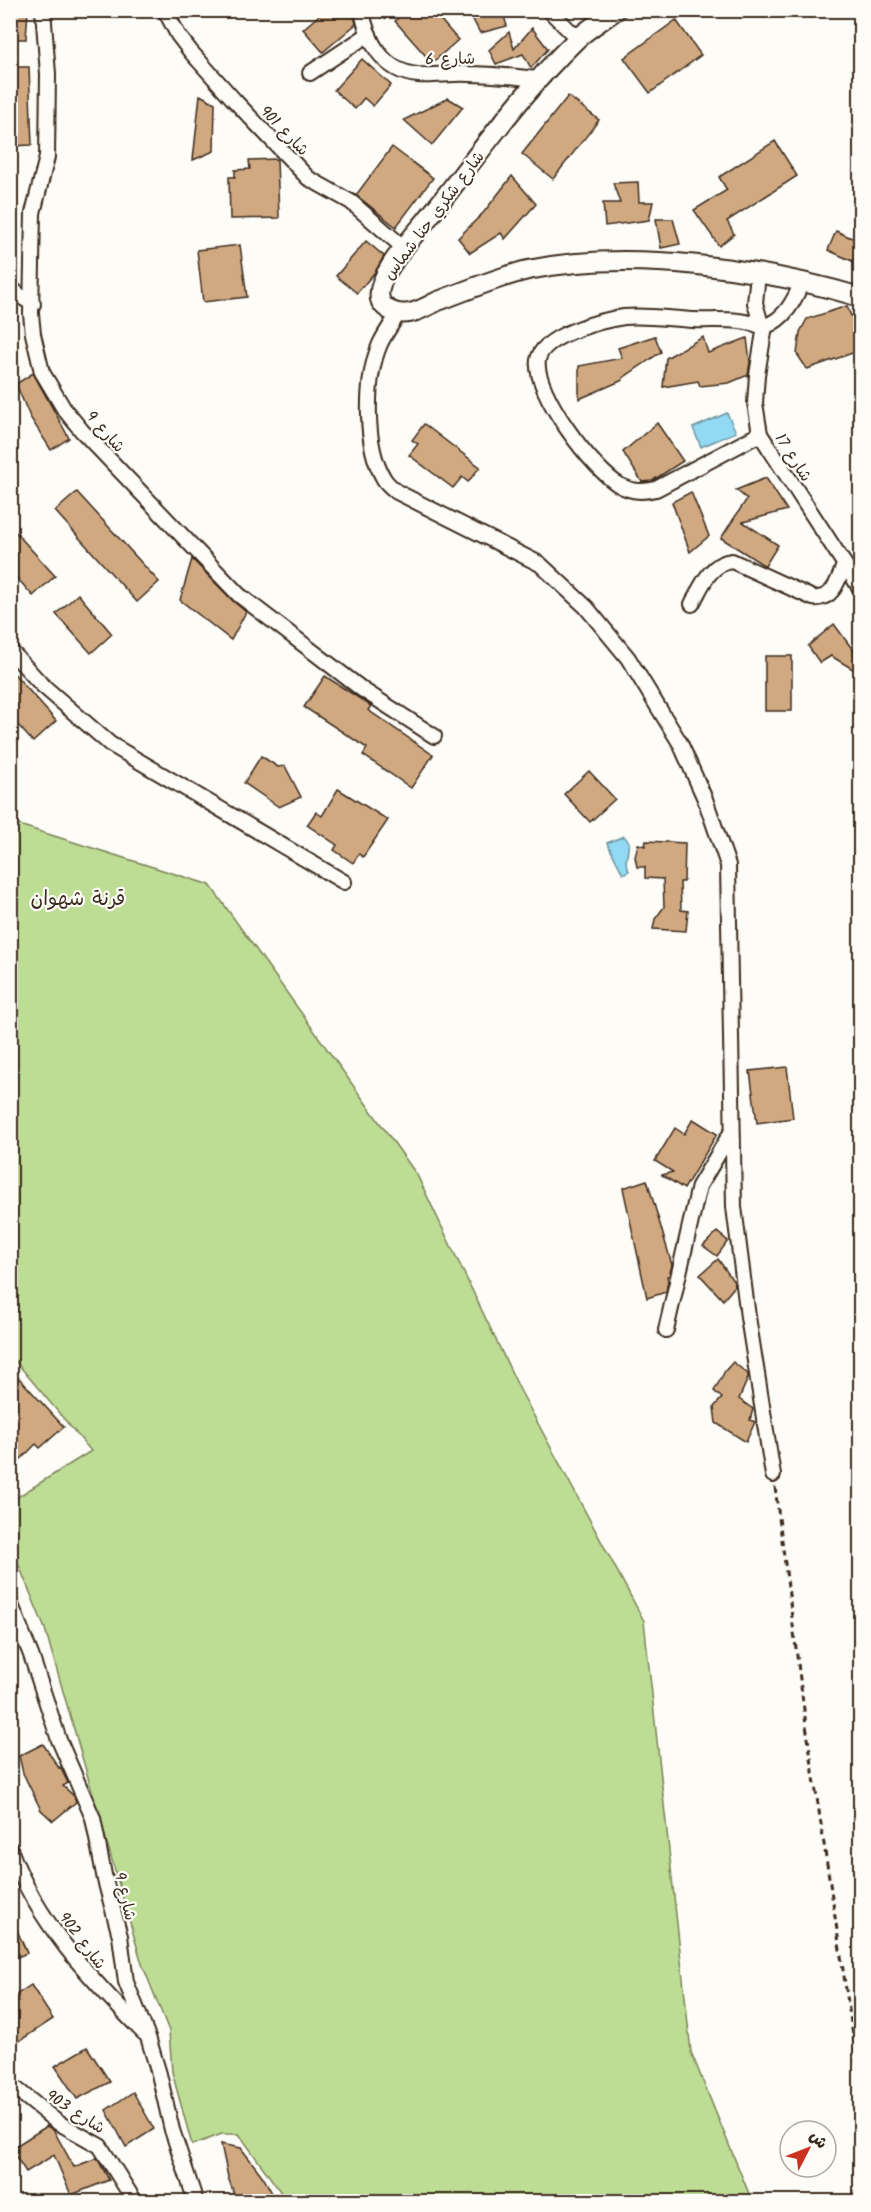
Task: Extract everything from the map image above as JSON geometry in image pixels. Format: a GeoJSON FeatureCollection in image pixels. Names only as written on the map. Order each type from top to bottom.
{"type":"FeatureCollection","features":[{"type":"Feature","properties":{"kind":"street","name":"شارع 9"},"geometry":{"type":"LineString","coordinates":[[43,10],[48,75],[47,157],[33,213],[33,304],[31,314],[42,372],[64,409],[82,431],[239,595],[363,690],[434,736]]}},
{"type":"Feature","properties":{"kind":"street","name":"شارع 901"},"geometry":{"type":"LineString","coordinates":[[165,10],[191,52],[308,178],[351,202],[404,249]]}},
{"type":"Feature","properties":{"kind":"street","name":"شارع 6"},"geometry":{"type":"LineString","coordinates":[[362,10],[369,34],[378,53],[389,65],[402,71],[419,75],[494,74],[539,79]]}},
{"type":"Feature","properties":{"kind":"street"},"geometry":{"type":"LineString","coordinates":[[549,10],[577,38]]}},
{"type":"Feature","properties":{"kind":"street","name":"شارع شكري حنا شماس"},"geometry":{"type":"LineString","coordinates":[[399,312],[393,312],[383,305],[379,293],[384,276],[539,79],[577,38],[616,10]]}},
{"type":"Feature","properties":{"kind":"street"},"geometry":{"type":"LineString","coordinates":[[310,73],[369,34]]}},
{"type":"Feature","properties":{"kind":"street"},"geometry":{"type":"LineString","coordinates":[[773,1475],[748,1317],[734,1207],[728,865],[705,799],[680,743],[634,667],[586,607],[540,564],[396,492],[384,480],[373,451],[369,410],[371,378],[380,344],[399,312],[409,313],[472,288],[527,270],[569,264],[666,263],[758,274],[861,297]]}},
{"type":"Feature","properties":{"kind":"street"},"geometry":{"type":"LineString","coordinates":[[758,274],[755,303],[761,324],[765,327]]}},
{"type":"Feature","properties":{"kind":"street"},"geometry":{"type":"LineString","coordinates":[[760,434],[656,489],[643,492],[633,491],[608,477],[592,461],[560,419],[542,383],[538,360],[546,346],[562,336],[601,321],[625,317],[743,321],[765,327],[787,310],[802,282]]}},
{"type":"Feature","properties":{"kind":"street"},"geometry":{"type":"LineString","coordinates":[[10,287],[33,304]]}},
{"type":"Feature","properties":{"kind":"street","name":"شارع 17"},"geometry":{"type":"LineString","coordinates":[[765,327],[755,403],[760,434],[861,588]]}},
{"type":"Feature","properties":{"kind":"street"},"geometry":{"type":"LineString","coordinates":[[692,604],[709,574],[722,562],[732,561],[743,565],[813,598],[827,596],[834,588],[844,565]]}},
{"type":"Feature","properties":{"kind":"street"},"geometry":{"type":"LineString","coordinates":[[10,650],[42,684],[110,744],[344,882]]}},
{"type":"Feature","properties":{"kind":"street"},"geometry":{"type":"LineString","coordinates":[[666,1330],[699,1186],[732,1131]]}},
{"type":"Feature","properties":{"kind":"street","name":"شارع 9"},"geometry":{"type":"LineString","coordinates":[[10,1602],[18,1616],[59,1740],[93,1818],[105,1880],[120,1936],[126,1982],[148,2037],[172,2130],[196,2202]]}},
{"type":"Feature","properties":{"kind":"street","name":"شارع 902"},"geometry":{"type":"LineString","coordinates":[[10,1849],[30,1893],[49,1924],[89,1978],[148,2037]]}},
{"type":"Feature","properties":{"kind":"street","name":"شارع 903"},"geometry":{"type":"LineString","coordinates":[[10,2084],[57,2122],[100,2146],[135,2202]]}},
{"type":"Feature","properties":{"kind":"path"},"geometry":{"type":"LineString","coordinates":[[773,1475],[807,1736],[861,2082]]}},
{"type":"Feature","properties":{"kind":"green space"},"geometry":{"type":"Polygon","coordinates":[[[10,820],[16,824],[210,885],[417,1175],[520,1390],[644,1621],[691,2052],[752,2201],[287,2201],[239,2134],[222,2134],[192,2145],[172,2072],[169,2031],[142,1964],[45,1629],[11,1546],[11,1501],[91,1451],[11,1356],[10,820]]]}},
{"type":"Feature","properties":{"kind":"water"},"geometry":{"type":"Polygon","coordinates":[[[727,413],[736,432],[701,447],[693,428],[727,413]]]}},
{"type":"Feature","properties":{"kind":"water"},"geometry":{"type":"Polygon","coordinates":[[[624,836],[629,842],[626,863],[629,871],[623,874],[607,843],[624,836]]]}},
{"type":"Feature","properties":{"kind":"building"},"geometry":{"type":"Polygon","coordinates":[[[10,10],[28,10],[26,39],[10,39],[10,10]]]}},
{"type":"Feature","properties":{"kind":"building"},"geometry":{"type":"Polygon","coordinates":[[[325,10],[350,10],[356,24],[323,52],[303,29],[325,10]]]}},
{"type":"Feature","properties":{"kind":"building"},"geometry":{"type":"Polygon","coordinates":[[[407,10],[432,10],[458,40],[432,63],[395,21],[407,10]]]}},
{"type":"Feature","properties":{"kind":"building"},"geometry":{"type":"Polygon","coordinates":[[[468,10],[502,10],[507,26],[480,33],[468,10]]]}},
{"type":"Feature","properties":{"kind":"building"},"geometry":{"type":"Polygon","coordinates":[[[676,20],[701,55],[650,93],[624,58],[676,20]]]}},
{"type":"Feature","properties":{"kind":"building"},"geometry":{"type":"Polygon","coordinates":[[[532,28],[548,49],[531,68],[523,54],[496,64],[489,50],[509,32],[514,49],[532,28]]]}},
{"type":"Feature","properties":{"kind":"building"},"geometry":{"type":"Polygon","coordinates":[[[362,59],[391,85],[373,106],[364,98],[355,109],[334,90],[362,59]]]}},
{"type":"Feature","properties":{"kind":"building"},"geometry":{"type":"Polygon","coordinates":[[[10,67],[29,67],[32,145],[10,146],[10,67]]]}},
{"type":"Feature","properties":{"kind":"building"},"geometry":{"type":"Polygon","coordinates":[[[200,95],[215,103],[214,151],[193,160],[200,95]]]}},
{"type":"Feature","properties":{"kind":"building"},"geometry":{"type":"Polygon","coordinates":[[[568,96],[599,120],[553,179],[522,154],[568,96]]]}},
{"type":"Feature","properties":{"kind":"building"},"geometry":{"type":"Polygon","coordinates":[[[448,98],[463,107],[432,145],[404,120],[448,98]]]}},
{"type":"Feature","properties":{"kind":"building"},"geometry":{"type":"Polygon","coordinates":[[[775,141],[797,176],[727,221],[734,234],[719,246],[694,210],[727,190],[719,177],[775,141]]]}},
{"type":"Feature","properties":{"kind":"building"},"geometry":{"type":"Polygon","coordinates":[[[392,147],[433,178],[396,227],[356,195],[392,147]]]}},
{"type":"Feature","properties":{"kind":"building"},"geometry":{"type":"Polygon","coordinates":[[[277,159],[279,218],[230,219],[229,177],[235,177],[235,170],[250,169],[249,160],[277,159]]]}},
{"type":"Feature","properties":{"kind":"building"},"geometry":{"type":"Polygon","coordinates":[[[512,176],[536,204],[505,239],[501,233],[470,253],[458,238],[484,212],[512,176]]]}},
{"type":"Feature","properties":{"kind":"building"},"geometry":{"type":"Polygon","coordinates":[[[638,182],[639,202],[653,202],[649,220],[605,226],[603,203],[620,203],[613,183],[638,182]]]}},
{"type":"Feature","properties":{"kind":"building"},"geometry":{"type":"Polygon","coordinates":[[[656,219],[673,219],[680,244],[661,248],[656,219]]]}},
{"type":"Feature","properties":{"kind":"building"},"geometry":{"type":"Polygon","coordinates":[[[836,231],[861,242],[861,265],[828,250],[836,231]]]}},
{"type":"Feature","properties":{"kind":"building"},"geometry":{"type":"Polygon","coordinates":[[[366,241],[384,256],[375,272],[357,293],[336,276],[366,241]]]}},
{"type":"Feature","properties":{"kind":"building"},"geometry":{"type":"Polygon","coordinates":[[[240,245],[247,297],[203,302],[197,250],[240,245]]]}},
{"type":"Feature","properties":{"kind":"building"},"geometry":{"type":"Polygon","coordinates":[[[847,306],[851,316],[861,313],[861,350],[807,369],[797,354],[800,332],[807,319],[847,306]]]}},
{"type":"Feature","properties":{"kind":"building"},"geometry":{"type":"Polygon","coordinates":[[[655,336],[661,352],[623,380],[579,399],[579,366],[622,358],[618,348],[655,336]]]}},
{"type":"Feature","properties":{"kind":"building"},"geometry":{"type":"Polygon","coordinates":[[[703,337],[708,353],[747,338],[750,362],[748,375],[729,383],[700,386],[698,381],[663,387],[666,358],[703,337]]]}},
{"type":"Feature","properties":{"kind":"building"},"geometry":{"type":"Polygon","coordinates":[[[33,373],[69,438],[51,450],[30,417],[16,384],[33,373]]]}},
{"type":"Feature","properties":{"kind":"building"},"geometry":{"type":"Polygon","coordinates":[[[657,423],[683,461],[652,481],[642,482],[623,452],[657,423]]]}},
{"type":"Feature","properties":{"kind":"building"},"geometry":{"type":"Polygon","coordinates":[[[424,424],[480,467],[468,482],[462,477],[453,488],[409,455],[418,444],[412,440],[424,424]]]}},
{"type":"Feature","properties":{"kind":"building"},"geometry":{"type":"Polygon","coordinates":[[[766,478],[787,510],[743,522],[778,545],[765,566],[721,538],[747,499],[736,490],[766,478]]]}},
{"type":"Feature","properties":{"kind":"building"},"geometry":{"type":"Polygon","coordinates":[[[77,492],[159,582],[137,602],[55,511],[77,492]]]}},
{"type":"Feature","properties":{"kind":"building"},"geometry":{"type":"Polygon","coordinates":[[[691,492],[709,536],[690,552],[672,502],[691,492]]]}},
{"type":"Feature","properties":{"kind":"building"},"geometry":{"type":"Polygon","coordinates":[[[10,526],[55,576],[33,596],[10,570],[10,526]]]}},
{"type":"Feature","properties":{"kind":"building"},"geometry":{"type":"Polygon","coordinates":[[[192,559],[246,612],[231,640],[180,600],[192,559]]]}},
{"type":"Feature","properties":{"kind":"building"},"geometry":{"type":"Polygon","coordinates":[[[78,594],[112,634],[91,653],[56,614],[78,594]]]}},
{"type":"Feature","properties":{"kind":"building"},"geometry":{"type":"Polygon","coordinates":[[[834,624],[861,661],[861,674],[831,656],[820,663],[808,646],[834,624]]]}},
{"type":"Feature","properties":{"kind":"building"},"geometry":{"type":"Polygon","coordinates":[[[765,656],[792,656],[792,711],[765,711],[765,656]]]}},
{"type":"Feature","properties":{"kind":"building"},"geometry":{"type":"Polygon","coordinates":[[[10,669],[56,721],[33,742],[10,716],[10,669]]]}},
{"type":"Feature","properties":{"kind":"building"},"geometry":{"type":"Polygon","coordinates":[[[325,676],[371,706],[368,710],[433,755],[411,788],[363,755],[367,748],[304,707],[325,676]]]}},
{"type":"Feature","properties":{"kind":"building"},"geometry":{"type":"Polygon","coordinates":[[[261,756],[278,767],[285,766],[301,797],[279,807],[244,783],[261,756]]]}},
{"type":"Feature","properties":{"kind":"building"},"geometry":{"type":"Polygon","coordinates":[[[589,771],[615,799],[590,822],[564,794],[589,771]]]}},
{"type":"Feature","properties":{"kind":"building"},"geometry":{"type":"Polygon","coordinates":[[[338,789],[388,820],[363,857],[359,854],[353,863],[334,850],[337,845],[307,825],[316,812],[322,816],[338,789]]]}},
{"type":"Feature","properties":{"kind":"building"},"geometry":{"type":"Polygon","coordinates":[[[646,841],[685,843],[684,882],[680,882],[681,910],[688,911],[686,931],[653,929],[655,919],[664,907],[663,879],[645,878],[645,867],[637,867],[635,857],[638,844],[645,846],[646,841]]]}},
{"type":"Feature","properties":{"kind":"building"},"geometry":{"type":"Polygon","coordinates":[[[787,1067],[793,1118],[757,1123],[750,1071],[787,1067]]]}},
{"type":"Feature","properties":{"kind":"building"},"geometry":{"type":"Polygon","coordinates":[[[693,1119],[717,1134],[684,1189],[662,1175],[673,1172],[655,1161],[675,1128],[684,1134],[693,1119]]]}},
{"type":"Feature","properties":{"kind":"building"},"geometry":{"type":"Polygon","coordinates":[[[647,1180],[672,1265],[669,1276],[667,1276],[666,1292],[647,1298],[623,1188],[647,1180]]]}},
{"type":"Feature","properties":{"kind":"building"},"geometry":{"type":"Polygon","coordinates":[[[717,1232],[728,1241],[717,1256],[703,1246],[717,1232]]]}},
{"type":"Feature","properties":{"kind":"building"},"geometry":{"type":"Polygon","coordinates":[[[718,1259],[735,1286],[723,1300],[700,1275],[718,1259]]]}},
{"type":"Feature","properties":{"kind":"building"},"geometry":{"type":"Polygon","coordinates":[[[733,1362],[748,1374],[739,1399],[753,1409],[750,1420],[755,1422],[746,1442],[716,1423],[714,1407],[722,1398],[714,1391],[733,1362]]]}},
{"type":"Feature","properties":{"kind":"building"},"geometry":{"type":"Polygon","coordinates":[[[19,1378],[64,1427],[40,1448],[36,1444],[10,1470],[10,1386],[19,1378]]]}},
{"type":"Feature","properties":{"kind":"building"},"geometry":{"type":"Polygon","coordinates":[[[43,1744],[60,1767],[68,1783],[63,1786],[74,1796],[76,1802],[53,1821],[41,1810],[23,1773],[19,1756],[43,1744]]]}},
{"type":"Feature","properties":{"kind":"building"},"geometry":{"type":"Polygon","coordinates":[[[10,1914],[27,1953],[10,1960],[10,1914]]]}},
{"type":"Feature","properties":{"kind":"building"},"geometry":{"type":"Polygon","coordinates":[[[31,1985],[53,2019],[10,2047],[10,1999],[31,1985]]]}},
{"type":"Feature","properties":{"kind":"building"},"geometry":{"type":"Polygon","coordinates":[[[87,2047],[110,2082],[77,2099],[55,2066],[87,2047]]]}},
{"type":"Feature","properties":{"kind":"building"},"geometry":{"type":"Polygon","coordinates":[[[133,2092],[154,2129],[126,2147],[106,2110],[133,2092]]]}},
{"type":"Feature","properties":{"kind":"building"},"geometry":{"type":"Polygon","coordinates":[[[47,2126],[54,2131],[74,2167],[97,2158],[109,2180],[71,2195],[54,2155],[26,2172],[11,2149],[47,2126]]]}},
{"type":"Feature","properties":{"kind":"building"},"geometry":{"type":"Polygon","coordinates":[[[221,2144],[241,2148],[263,2177],[277,2202],[237,2202],[228,2177],[221,2144]]]}},
{"type":"Feature","properties":{"kind":"district","name":"قرنة شهوان"},"geometry":{"type":"Point","coordinates":[78,898]}}]}
